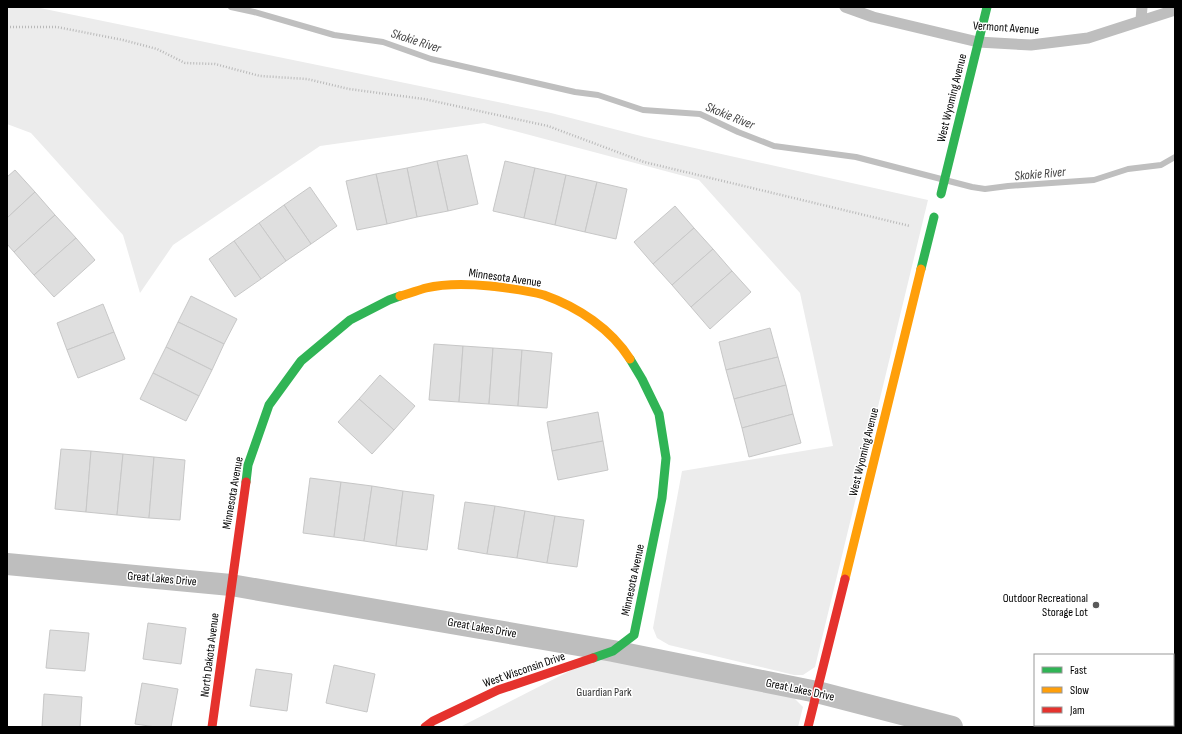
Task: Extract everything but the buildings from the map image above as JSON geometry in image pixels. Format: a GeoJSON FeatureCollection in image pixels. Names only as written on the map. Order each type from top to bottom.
{"type":"FeatureCollection","features":[{"type":"Feature","properties":{"kind":"street","name":"West Wyoming Avenue"},"geometry":{"type":"LineString","coordinates":[[941,194],[987,7]]}},
{"type":"Feature","properties":{"kind":"street","name":"West Wyoming Avenue"},"geometry":{"type":"LineString","coordinates":[[808,727],[934,217]]}},
{"type":"Feature","properties":{"kind":"street","name":"Minnesota Avenue"},"geometry":{"type":"LineString","coordinates":[[231,586],[248,465],[269,405],[301,361],[350,320],[389,300],[427,288],[464,284],[506,288],[543,295],[575,309],[602,327],[624,350],[642,379],[659,414],[666,458],[662,498],[634,635],[613,650]]}},
{"type":"Feature","properties":{"kind":"street","name":"Great Lakes Drive"},"geometry":{"type":"LineString","coordinates":[[7,564],[231,586],[613,650],[817,692],[952,727]]}},
{"type":"Feature","properties":{"kind":"street","name":"North Dakota Avenue"},"geometry":{"type":"LineString","coordinates":[[212,727],[231,586]]}},
{"type":"Feature","properties":{"kind":"street","name":"West Wisconsin Drive"},"geometry":{"type":"LineString","coordinates":[[425,727],[434,721],[498,690],[568,667],[613,650]]}},
{"type":"Feature","properties":{"kind":"lane","name":"Vermont Avenue"},"geometry":{"type":"LineString","coordinates":[[845,7],[873,17],[978,42],[1031,45],[1088,38],[1175,10]]}},
{"type":"Feature","properties":{"kind":"lane"},"geometry":{"type":"LineString","coordinates":[[1141,20],[1142,7]]}},
{"type":"Feature","properties":{"kind":"path"},"geometry":{"type":"LineString","coordinates":[[7,27],[57,27],[123,40],[157,49],[185,63],[215,64],[260,76],[306,78],[348,89],[424,99],[548,126],[644,162],[916,227]]}},
{"type":"Feature","properties":{"kind":"green space"},"geometry":{"type":"Polygon","coordinates":[[[7,7],[35,7],[551,113],[645,137],[928,200],[815,667],[803,675],[794,675],[669,645],[657,638],[653,628],[682,471],[833,446],[800,293],[699,180],[484,123],[320,146],[173,245],[140,293],[123,235],[31,133],[7,124],[7,7]]]}},
{"type":"Feature","properties":{"kind":"green space","name":"Guardian Park"},"geometry":{"type":"Polygon","coordinates":[[[599,656],[794,698],[803,707],[798,727],[460,727],[599,656]]]}},
{"type":"Feature","properties":{"kind":"waterway","name":"Skokie River"},"geometry":{"type":"LineString","coordinates":[[231,7],[254,12],[334,35],[383,42],[431,59],[575,92],[598,95],[643,110],[700,114],[738,132],[774,146],[856,157],[972,187],[985,189],[1094,180],[1128,169],[1161,165],[1175,157]]}},
{"type":"Feature","properties":{"kind":"traffic: fast"},"geometry":{"type":"LineString","coordinates":[[941,194],[987,7]]}},
{"type":"Feature","properties":{"kind":"traffic: fast"},"geometry":{"type":"LineString","coordinates":[[921,269],[934,217]]}},
{"type":"Feature","properties":{"kind":"traffic: fast"},"geometry":{"type":"LineString","coordinates":[[246,482],[248,465],[269,405],[301,361],[350,320],[400,296]]}},
{"type":"Feature","properties":{"kind":"traffic: fast"},"geometry":{"type":"LineString","coordinates":[[593,658],[613,651],[634,635],[662,498],[666,458],[659,414],[642,379],[630,359]]}},
{"type":"Feature","properties":{"kind":"traffic: slow"},"geometry":{"type":"LineString","coordinates":[[845,579],[921,269]]}},
{"type":"Feature","properties":{"kind":"traffic: slow"},"geometry":{"type":"LineString","coordinates":[[400,296],[434,286],[458,284],[524,290],[544,295],[569,306],[593,320],[613,338],[630,359]]}},
{"type":"Feature","properties":{"kind":"traffic: jam"},"geometry":{"type":"LineString","coordinates":[[212,727],[246,482]]}},
{"type":"Feature","properties":{"kind":"traffic: jam"},"geometry":{"type":"LineString","coordinates":[[808,727],[845,579]]}},
{"type":"Feature","properties":{"kind":"traffic: jam"},"geometry":{"type":"LineString","coordinates":[[425,727],[433,721],[498,690],[593,658]]}},
{"type":"Feature","properties":{"kind":"place","name":"Outdoor Recreational Storage Lot"},"geometry":{"type":"Point","coordinates":[1096,605]}}]}
